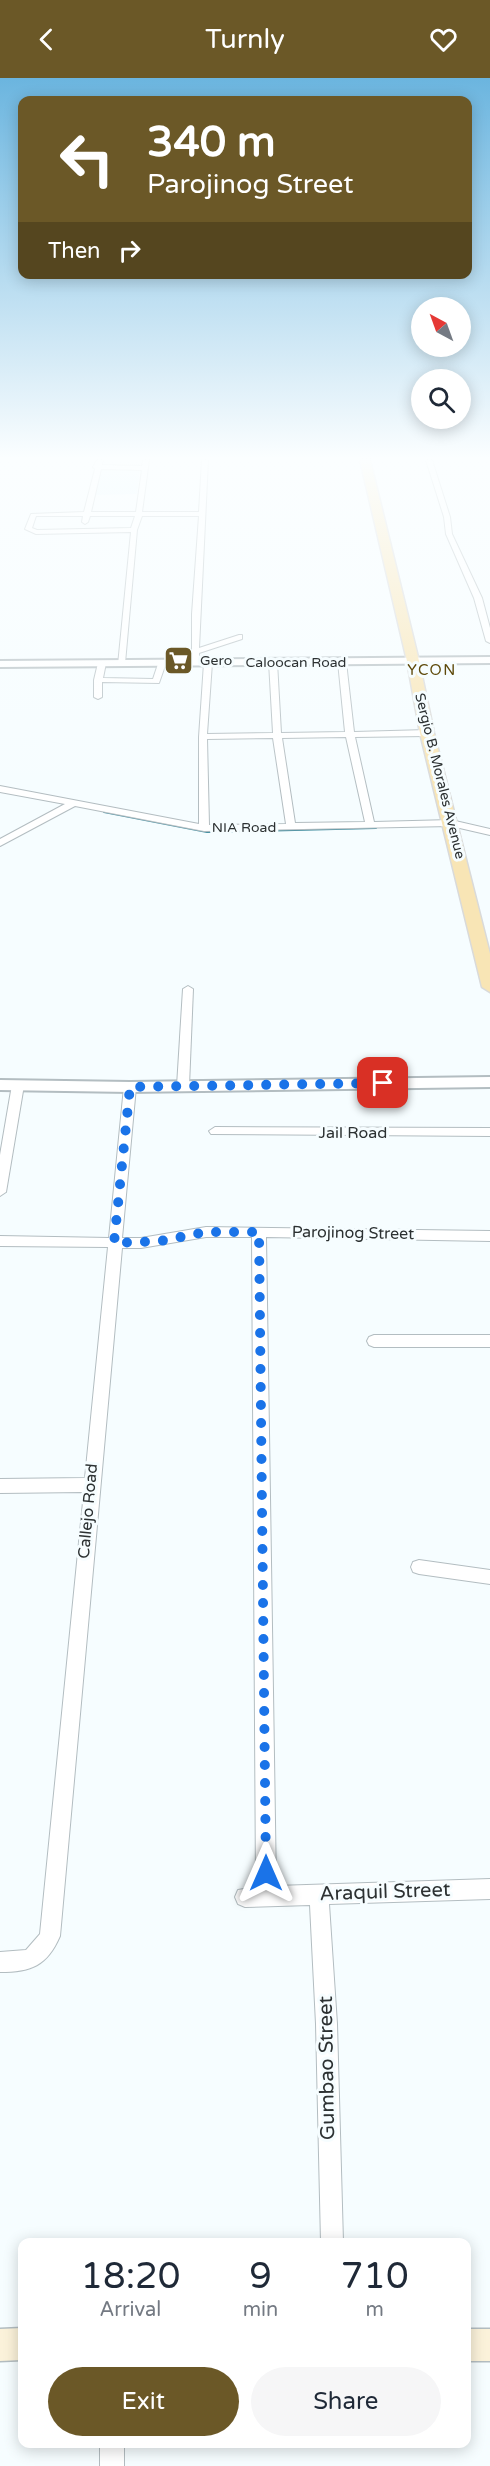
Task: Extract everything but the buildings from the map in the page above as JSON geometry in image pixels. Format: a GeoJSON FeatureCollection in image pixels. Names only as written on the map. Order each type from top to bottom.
{"type":"FeatureCollection","features":[{"type":"Feature","properties":{"kind":"main road","name":"Sergio B. Morales Avenue"},"geometry":{"type":"LineString","coordinates":[[392,571],[427,733],[490,987]]}},
{"type":"Feature","properties":{"kind":"main road"},"geometry":{"type":"LineString","coordinates":[[0,2345],[18,2344]]}},
{"type":"Feature","properties":{"kind":"main road"},"geometry":{"type":"LineString","coordinates":[[471,2345],[490,2345]]}},
{"type":"Feature","properties":{"kind":"street"},"geometry":{"type":"LineString","coordinates":[[121,663],[130,571]]}},
{"type":"Feature","properties":{"kind":"street"},"geometry":{"type":"LineString","coordinates":[[199,571],[195,657],[239,637]]}},
{"type":"Feature","properties":{"kind":"street"},"geometry":{"type":"LineString","coordinates":[[466,571],[478,598],[490,641]]}},
{"type":"Feature","properties":{"kind":"street","name":"Caloocan Road"},"geometry":{"type":"LineString","coordinates":[[0,664],[162,663],[195,657],[208,663],[490,660]]}},
{"type":"Feature","properties":{"kind":"street"},"geometry":{"type":"LineString","coordinates":[[273,662],[277,736],[291,827]]}},
{"type":"Feature","properties":{"kind":"street"},"geometry":{"type":"LineString","coordinates":[[342,662],[350,735],[370,824]]}},
{"type":"Feature","properties":{"kind":"street"},"geometry":{"type":"LineString","coordinates":[[98,696],[98,680],[102,663]]}},
{"type":"Feature","properties":{"kind":"street"},"geometry":{"type":"LineString","coordinates":[[155,693],[162,663]]}},
{"type":"Feature","properties":{"kind":"street"},"geometry":{"type":"LineString","coordinates":[[204,828],[203,737],[208,663]]}},
{"type":"Feature","properties":{"kind":"street"},"geometry":{"type":"LineString","coordinates":[[98,680],[156,681]]}},
{"type":"Feature","properties":{"kind":"street"},"geometry":{"type":"LineString","coordinates":[[203,737],[427,733]]}},
{"type":"Feature","properties":{"kind":"street","name":"NIA Road"},"geometry":{"type":"LineString","coordinates":[[0,789],[204,828],[451,823],[490,832]]}},
{"type":"Feature","properties":{"kind":"street"},"geometry":{"type":"LineString","coordinates":[[0,843],[74,803]]}},
{"type":"Feature","properties":{"kind":"street"},"geometry":{"type":"LineString","coordinates":[[183,1086],[188,989]]}},
{"type":"Feature","properties":{"kind":"street"},"geometry":{"type":"LineString","coordinates":[[0,1085],[130,1087],[490,1083]]}},
{"type":"Feature","properties":{"kind":"street"},"geometry":{"type":"LineString","coordinates":[[0,1192],[18,1085]]}},
{"type":"Feature","properties":{"kind":"street","name":"Callejo Road"},"geometry":{"type":"LineString","coordinates":[[0,1962],[22,1962],[33,1957],[43,1951],[50,1936],[90,1485],[130,1087]]}},
{"type":"Feature","properties":{"kind":"street","name":"Jail Road"},"geometry":{"type":"LineString","coordinates":[[215,1131],[490,1132]]}},
{"type":"Feature","properties":{"kind":"street","name":"Parojinog Street"},"geometry":{"type":"LineString","coordinates":[[0,1241],[114,1243],[161,1241],[206,1232],[490,1236]]}},
{"type":"Feature","properties":{"kind":"street"},"geometry":{"type":"LineString","coordinates":[[259,1232],[266,1896]]}},
{"type":"Feature","properties":{"kind":"street"},"geometry":{"type":"LineString","coordinates":[[374,1341],[490,1341]]}},
{"type":"Feature","properties":{"kind":"street"},"geometry":{"type":"LineString","coordinates":[[0,1486],[90,1485]]}},
{"type":"Feature","properties":{"kind":"street"},"geometry":{"type":"LineString","coordinates":[[419,1567],[490,1577]]}},
{"type":"Feature","properties":{"kind":"street","name":"Araquil Street"},"geometry":{"type":"LineString","coordinates":[[244,1897],[490,1889]]}},
{"type":"Feature","properties":{"kind":"street","name":"Gumbao Street"},"geometry":{"type":"LineString","coordinates":[[319,1894],[326,1973],[325,2028],[332,2238]]}},
{"type":"Feature","properties":{"kind":"street"},"geometry":{"type":"LineString","coordinates":[[112,2448],[112,2466]]}},
{"type":"Feature","properties":{"kind":"waterway"},"geometry":{"type":"LineString","coordinates":[[104,812],[207,832],[376,828]]}},
{"type":"Feature","properties":{"kind":"place","name":"Gero"},"geometry":{"type":"Point","coordinates":[179,660]}},
{"type":"Feature","properties":{"kind":"district","name":"YCON"},"geometry":{"type":"Point","coordinates":[432,670]}},
{"type":"Feature","properties":{"kind":"route"},"geometry":{"type":"LineString","coordinates":[[266,1873],[259,1232],[206,1232],[161,1241],[114,1243],[130,1087],[383,1083]]}}]}
